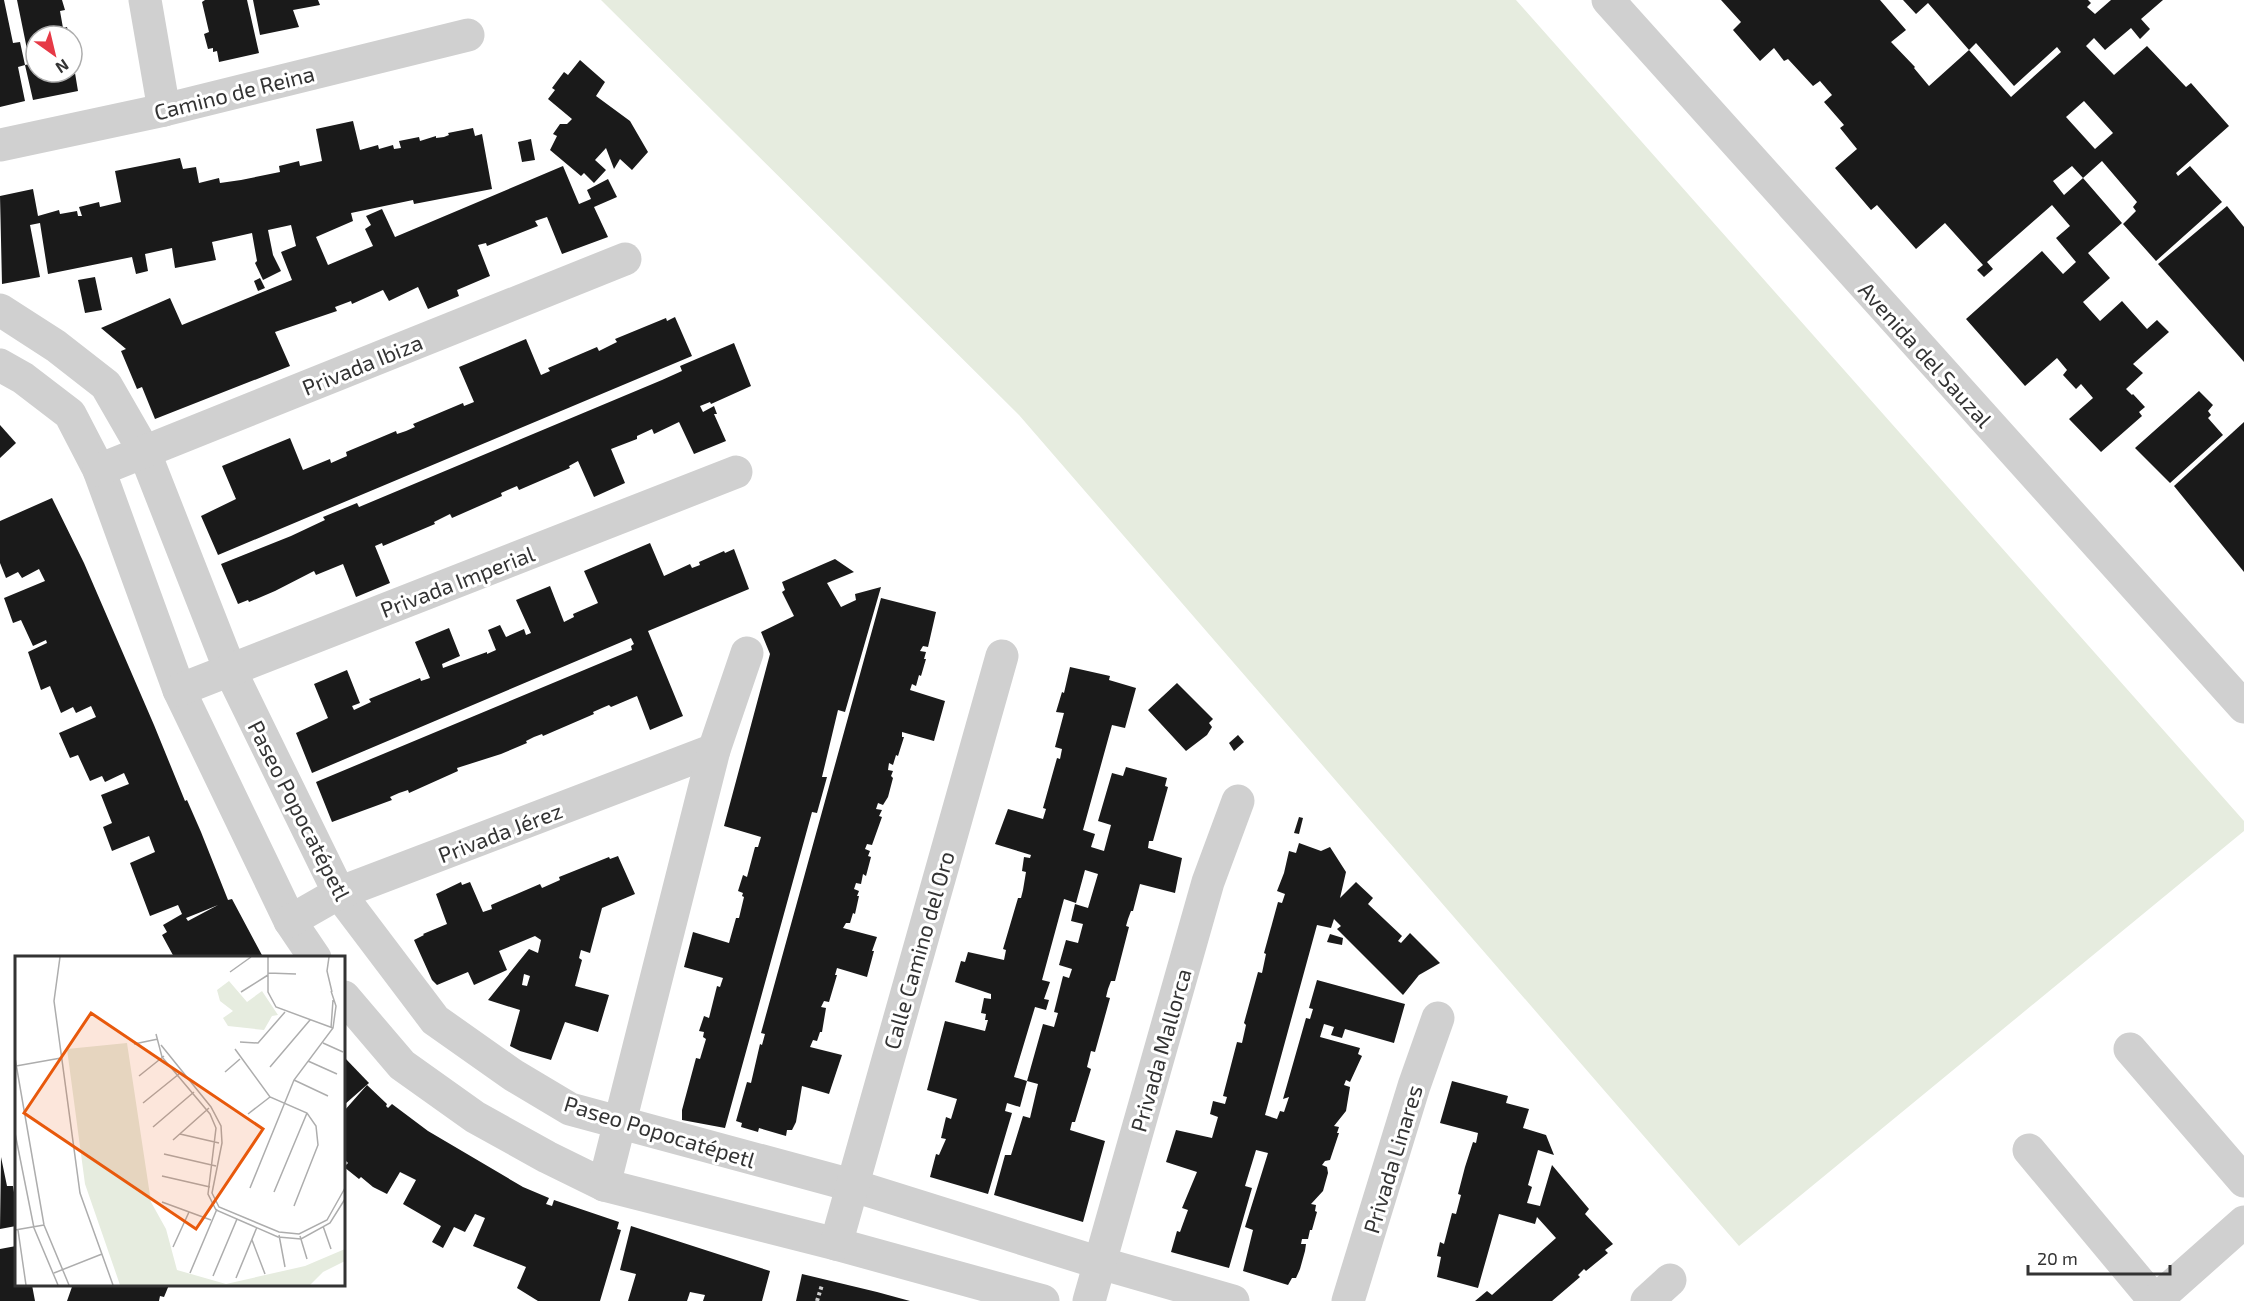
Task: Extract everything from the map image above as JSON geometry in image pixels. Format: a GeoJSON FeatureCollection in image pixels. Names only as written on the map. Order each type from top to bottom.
{"type":"FeatureCollection","features":[{"type":"Feature","properties":{"kind":"street"},"geometry":{"type":"LineString","coordinates":[[145,0],[164,110]]}},
{"type":"Feature","properties":{"kind":"street","name":"Avenida del Sauzal"},"geometry":{"type":"LineString","coordinates":[[1608,0],[2244,707]]}},
{"type":"Feature","properties":{"kind":"street","name":"Camino de Reina"},"geometry":{"type":"LineString","coordinates":[[0,145],[164,110],[468,35]]}},
{"type":"Feature","properties":{"kind":"street","name":"Privada Ibiza"},"geometry":{"type":"LineString","coordinates":[[99,470],[625,259]]}},
{"type":"Feature","properties":{"kind":"street","name":"Paseo Popocatépetl"},"geometry":{"type":"LineString","coordinates":[[0,310],[56,346],[106,385],[144,451],[230,670],[339,893],[435,1020],[513,1075],[570,1109],[851,1185],[1100,1263],[1233,1301]]}},
{"type":"Feature","properties":{"kind":"street"},"geometry":{"type":"LineString","coordinates":[[0,365],[23,378],[70,414],[99,470],[179,690],[290,921],[314,956]]}},
{"type":"Feature","properties":{"kind":"street","name":"Privada Imperial"},"geometry":{"type":"LineString","coordinates":[[179,690],[736,472]]}},
{"type":"Feature","properties":{"kind":"street"},"geometry":{"type":"LineString","coordinates":[[604,1185],[714,750],[747,653]]}},
{"type":"Feature","properties":{"kind":"street","name":"Calle Camino del Oro"},"geometry":{"type":"LineString","coordinates":[[836,1244],[1002,656]]}},
{"type":"Feature","properties":{"kind":"street","name":"Privada Jérez"},"geometry":{"type":"LineString","coordinates":[[290,921],[339,893],[714,750]]}},
{"type":"Feature","properties":{"kind":"street","name":"Privada Mallorca"},"geometry":{"type":"LineString","coordinates":[[1089,1301],[1208,882],[1239,801]]}},
{"type":"Feature","properties":{"kind":"street"},"geometry":{"type":"LineString","coordinates":[[345,998],[402,1065],[475,1117],[547,1157],[604,1185],[836,1244],[1043,1301]]}},
{"type":"Feature","properties":{"kind":"street","name":"Privada Linares"},"geometry":{"type":"LineString","coordinates":[[1348,1301],[1437,1018]]}},
{"type":"Feature","properties":{"kind":"street"},"geometry":{"type":"LineString","coordinates":[[2130,1049],[2244,1181]]}},
{"type":"Feature","properties":{"kind":"street"},"geometry":{"type":"LineString","coordinates":[[2029,1150],[2155,1301],[2244,1222]]}},
{"type":"Feature","properties":{"kind":"shaded area"},"geometry":{"type":"Polygon","coordinates":[[[601,0],[1516,0],[2244,821],[2244,831],[1739,1246],[1019,415],[601,0]]]}},
{"type":"Feature","properties":{"kind":"building"},"geometry":{"type":"Polygon","coordinates":[[[0,0],[4,0],[13,43],[20,42],[24,60],[24,65],[18,67],[25,101],[0,107],[0,0]]]}},
{"type":"Feature","properties":{"kind":"building"},"geometry":{"type":"Polygon","coordinates":[[[17,0],[62,0],[65,10],[60,11],[62,24],[24,24],[24,34],[17,0]]]}},
{"type":"Feature","properties":{"kind":"building"},"geometry":{"type":"Polygon","coordinates":[[[205,0],[247,0],[259,53],[219,62],[217,51],[213,52],[213,48],[208,49],[204,34],[209,32],[202,2],[205,0]]]}},
{"type":"Feature","properties":{"kind":"building"},"geometry":{"type":"Polygon","coordinates":[[[253,0],[318,0],[320,5],[293,10],[299,27],[260,35],[253,0]]]}},
{"type":"Feature","properties":{"kind":"building"},"geometry":{"type":"Polygon","coordinates":[[[1721,0],[1880,0],[1906,30],[1891,42],[1915,67],[1929,86],[1969,50],[1928,3],[1916,14],[1903,0],[2088,0],[2091,3],[2087,7],[2095,14],[2111,0],[2163,0],[2141,19],[2150,29],[2140,39],[2131,28],[2105,50],[2094,38],[2086,46],[2114,75],[2147,46],[2186,87],[2191,83],[2229,126],[2176,173],[2178,176],[2190,166],[2222,202],[2156,261],[2123,224],[2136,211],[2133,207],[2137,202],[2102,161],[2083,178],[2122,223],[2088,253],[2110,278],[2083,302],[2100,321],[2122,301],[2147,329],[2157,320],[2169,332],[2133,364],[2143,373],[2126,389],[2145,407],[2139,412],[2142,416],[2101,452],[2069,419],[2093,398],[2081,384],[2076,389],[2063,375],[2067,370],[2057,358],[2025,386],[1966,319],[2042,251],[2063,274],[2076,262],[2056,238],[2070,226],[2052,205],[1987,262],[1993,269],[1984,277],[1977,270],[1983,265],[1945,223],[1916,249],[1877,205],[1871,210],[1835,168],[1857,149],[1840,128],[1844,125],[1824,102],[1832,95],[1820,81],[1813,86],[1788,59],[1784,61],[1774,48],[1760,61],[1733,30],[1741,22],[1721,0]],[[1976,43],[1969,50],[2011,97],[2061,52],[2057,47],[2014,86],[1976,43]],[[2084,101],[2066,117],[2095,149],[2113,133],[2084,101]],[[2072,166],[2053,181],[2064,195],[2083,178],[2072,166]]]}},
{"type":"Feature","properties":{"kind":"building"},"geometry":{"type":"Polygon","coordinates":[[[580,60],[605,82],[596,96],[630,121],[648,152],[632,170],[620,159],[614,169],[606,148],[595,160],[606,170],[594,183],[584,173],[581,176],[550,150],[557,136],[553,134],[560,124],[567,124],[572,119],[548,99],[555,90],[552,88],[564,72],[568,75],[580,60]]]}},
{"type":"Feature","properties":{"kind":"building"},"geometry":{"type":"Polygon","coordinates":[[[29,84],[77,84],[78,91],[33,100],[29,84]]]}},
{"type":"Feature","properties":{"kind":"building"},"geometry":{"type":"Polygon","coordinates":[[[353,121],[360,150],[378,145],[379,149],[393,145],[394,149],[401,148],[399,141],[419,137],[420,141],[436,136],[436,138],[444,137],[449,135],[448,133],[473,128],[475,136],[482,134],[492,189],[414,204],[413,200],[351,213],[353,221],[316,237],[328,265],[373,246],[365,229],[371,225],[366,216],[382,209],[395,237],[563,166],[579,204],[591,199],[587,190],[608,179],[617,197],[594,207],[608,237],[562,254],[547,217],[535,221],[538,226],[487,246],[486,243],[478,245],[490,276],[457,290],[459,296],[428,309],[418,287],[389,301],[383,290],[352,304],[351,301],[335,307],[337,311],[275,332],[290,366],[155,419],[142,387],[137,389],[121,351],[126,349],[101,328],[170,298],[182,325],[292,280],[281,252],[296,246],[291,225],[268,230],[273,255],[281,271],[263,280],[255,263],[257,261],[252,233],[212,242],[216,260],[175,268],[172,248],[145,254],[148,271],[136,274],[132,257],[48,274],[40,223],[30,225],[40,277],[2,284],[0,196],[33,189],[38,216],[59,210],[60,214],[77,211],[78,216],[82,216],[79,207],[99,202],[100,207],[121,202],[115,171],[180,158],[183,169],[196,167],[199,183],[219,178],[220,183],[280,172],[279,166],[299,161],[300,166],[322,161],[316,129],[353,121]]]}},
{"type":"Feature","properties":{"kind":"building"},"geometry":{"type":"Polygon","coordinates":[[[531,139],[535,160],[522,162],[518,142],[531,139]]]}},
{"type":"Feature","properties":{"kind":"building"},"geometry":{"type":"Polygon","coordinates":[[[2227,206],[2244,227],[2244,362],[2158,264],[2227,206]]]}},
{"type":"Feature","properties":{"kind":"building"},"geometry":{"type":"Polygon","coordinates":[[[95,277],[102,310],[85,313],[78,280],[95,277]]]}},
{"type":"Feature","properties":{"kind":"building"},"geometry":{"type":"Polygon","coordinates":[[[260,278],[265,288],[258,291],[254,281],[260,278]]]}},
{"type":"Feature","properties":{"kind":"building"},"geometry":{"type":"Polygon","coordinates":[[[675,317],[692,356],[218,555],[201,516],[236,499],[222,466],[290,438],[303,470],[330,459],[331,463],[347,456],[346,452],[396,431],[397,434],[406,431],[415,427],[413,424],[463,403],[464,406],[474,402],[459,367],[526,339],[541,375],[550,371],[548,368],[597,347],[599,351],[617,342],[615,339],[666,318],[667,321],[675,317]]]}},
{"type":"Feature","properties":{"kind":"building"},"geometry":{"type":"Polygon","coordinates":[[[734,343],[751,386],[711,404],[710,402],[700,406],[703,412],[714,406],[717,414],[714,414],[726,441],[694,454],[679,422],[654,434],[652,429],[637,436],[637,439],[611,449],[625,483],[594,497],[578,461],[569,466],[570,468],[519,490],[517,486],[501,493],[502,496],[452,518],[450,514],[434,522],[435,524],[383,546],[382,543],[375,546],[390,583],[356,597],[343,564],[316,575],[314,571],[275,591],[238,604],[221,564],[291,536],[325,520],[323,517],[357,503],[359,507],[662,380],[682,371],[680,366],[734,343]]]}},
{"type":"Feature","properties":{"kind":"building"},"geometry":{"type":"Polygon","coordinates":[[[2199,391],[2213,405],[2208,411],[2211,415],[2208,418],[2223,435],[2170,483],[2135,448],[2199,391]]]}},
{"type":"Feature","properties":{"kind":"building"},"geometry":{"type":"Polygon","coordinates":[[[2244,422],[2244,572],[2174,486],[2244,422]]]}},
{"type":"Feature","properties":{"kind":"building"},"geometry":{"type":"Polygon","coordinates":[[[0,425],[16,443],[0,458],[0,425]]]}},
{"type":"Feature","properties":{"kind":"building"},"geometry":{"type":"Polygon","coordinates":[[[52,498],[84,563],[185,801],[187,800],[201,832],[228,900],[232,899],[262,956],[173,956],[162,935],[167,932],[163,925],[182,914],[178,905],[150,916],[130,863],[155,852],[149,836],[112,851],[103,827],[112,823],[101,795],[129,784],[124,773],[105,782],[102,776],[90,781],[78,755],[70,758],[59,733],[96,717],[91,706],[76,713],[73,707],[61,713],[50,686],[41,690],[28,652],[47,643],[46,640],[33,646],[21,620],[13,623],[4,598],[45,581],[39,569],[22,578],[18,572],[6,578],[0,563],[0,521],[52,498]],[[218,905],[186,918],[188,921],[218,905]]]}},
{"type":"Feature","properties":{"kind":"building"},"geometry":{"type":"Polygon","coordinates":[[[650,543],[664,576],[690,564],[692,568],[700,565],[699,562],[734,549],[749,589],[648,631],[683,716],[650,730],[637,696],[611,707],[609,705],[593,712],[594,714],[543,736],[542,734],[534,737],[526,741],[527,743],[501,754],[457,768],[458,771],[409,793],[408,790],[399,793],[390,797],[392,800],[332,822],[316,782],[632,650],[631,646],[634,644],[631,638],[312,773],[296,733],[328,718],[314,684],[347,670],[360,703],[352,706],[354,710],[371,702],[369,699],[420,678],[421,681],[430,678],[415,642],[449,628],[460,656],[442,664],[443,668],[496,650],[488,630],[500,625],[506,637],[524,629],[526,635],[531,633],[516,600],[550,586],[564,622],[574,617],[573,614],[598,603],[584,571],[650,543]]]}},
{"type":"Feature","properties":{"kind":"building"},"geometry":{"type":"Polygon","coordinates":[[[835,559],[854,572],[827,583],[841,607],[856,600],[855,594],[881,587],[845,712],[838,710],[822,777],[827,777],[817,813],[812,812],[725,1128],[682,1120],[682,1110],[696,1058],[700,1059],[706,1039],[703,1037],[704,1032],[699,1031],[704,1016],[709,1018],[717,986],[720,987],[723,978],[684,967],[693,932],[729,943],[744,897],[743,893],[738,891],[743,875],[747,877],[755,847],[758,847],[761,837],[724,826],[770,654],[761,632],[794,616],[782,592],[785,590],[782,582],[835,559]]]}},
{"type":"Feature","properties":{"kind":"building"},"geometry":{"type":"Polygon","coordinates":[[[881,598],[936,612],[928,647],[923,646],[920,651],[926,652],[921,676],[919,675],[916,686],[912,684],[910,690],[945,701],[934,741],[902,732],[902,737],[904,737],[898,756],[896,755],[893,765],[889,763],[888,770],[893,771],[891,776],[893,778],[888,797],[883,805],[878,803],[876,809],[882,810],[879,816],[882,817],[872,845],[867,844],[865,849],[870,851],[868,856],[871,857],[866,876],[863,874],[861,884],[856,883],[854,889],[859,891],[857,896],[859,896],[855,914],[853,913],[850,923],[846,923],[843,928],[877,937],[867,977],[837,968],[829,1002],[824,1001],[821,1007],[826,1008],[822,1032],[817,1041],[813,1040],[810,1047],[842,1055],[829,1094],[802,1086],[796,1122],[792,1130],[787,1130],[786,1136],[759,1128],[758,1132],[741,1127],[742,1123],[736,1121],[747,1082],[751,1083],[760,1044],[762,1045],[765,1034],[761,1033],[881,598]]]}},
{"type":"Feature","properties":{"kind":"building"},"geometry":{"type":"Polygon","coordinates":[[[1070,667],[1110,676],[1109,680],[1136,688],[1125,728],[1112,725],[1083,830],[1095,834],[1091,847],[1104,851],[1111,825],[1098,821],[1112,773],[1123,776],[1126,767],[1167,778],[1165,786],[1168,787],[1153,841],[1149,841],[1148,848],[1182,858],[1175,893],[1140,884],[1133,911],[1131,911],[1126,926],[1129,927],[1115,981],[1111,981],[1108,989],[1106,997],[1110,998],[1095,1052],[1091,1051],[1087,1067],[1091,1069],[1075,1122],[1072,1122],[1070,1130],[1105,1141],[1083,1222],[994,1195],[1005,1155],[1011,1155],[1023,1116],[1030,1118],[1038,1084],[1027,1081],[1020,1107],[1007,1103],[1005,1111],[1012,1113],[988,1194],[930,1177],[936,1154],[939,1155],[946,1139],[941,1138],[946,1117],[951,1119],[957,1099],[927,1090],[945,1021],[985,1031],[988,1020],[985,1020],[986,1014],[981,1013],[984,998],[991,999],[991,994],[955,982],[961,961],[965,962],[968,952],[1004,960],[1006,950],[1003,949],[1018,898],[1021,898],[1023,890],[1026,872],[1022,871],[1024,857],[1030,858],[1031,855],[995,844],[1008,809],[1043,819],[1046,809],[1043,808],[1057,758],[1060,759],[1062,749],[1055,747],[1064,713],[1056,712],[1062,692],[1064,693],[1070,667]],[[1085,870],[1076,903],[1064,899],[1042,980],[1050,982],[1044,999],[1049,1000],[1046,1010],[1035,1007],[1014,1077],[1027,1081],[1043,1024],[1054,1027],[1058,1013],[1054,1012],[1063,976],[1069,978],[1072,969],[1059,965],[1066,940],[1078,943],[1083,924],[1071,921],[1075,904],[1088,908],[1098,874],[1085,870]]]}},
{"type":"Feature","properties":{"kind":"building"},"geometry":{"type":"Polygon","coordinates":[[[1177,683],[1213,719],[1209,723],[1212,727],[1207,735],[1186,751],[1148,710],[1177,683]]]}},
{"type":"Feature","properties":{"kind":"building"},"geometry":{"type":"Polygon","coordinates":[[[1238,735],[1244,742],[1234,751],[1229,743],[1238,735]]]}},
{"type":"Feature","properties":{"kind":"building"},"geometry":{"type":"Polygon","coordinates":[[[1299,817],[1303,818],[1299,834],[1294,833],[1299,817]]]}},
{"type":"Feature","properties":{"kind":"building"},"geometry":{"type":"Polygon","coordinates":[[[1299,843],[1321,851],[1330,847],[1346,872],[1340,898],[1356,882],[1373,898],[1368,904],[1402,936],[1398,941],[1401,943],[1410,933],[1440,963],[1419,975],[1403,995],[1337,929],[1341,926],[1334,919],[1331,928],[1317,925],[1265,1115],[1277,1119],[1280,1111],[1284,1112],[1289,1097],[1283,1099],[1306,1018],[1310,1019],[1313,1009],[1309,1008],[1317,980],[1405,1004],[1394,1043],[1345,1029],[1342,1038],[1331,1035],[1334,1027],[1324,1024],[1320,1037],[1360,1048],[1358,1054],[1362,1056],[1350,1082],[1346,1080],[1344,1085],[1350,1087],[1346,1111],[1334,1126],[1339,1127],[1337,1133],[1339,1133],[1330,1160],[1325,1161],[1322,1165],[1327,1167],[1328,1173],[1323,1191],[1311,1204],[1316,1205],[1315,1211],[1317,1212],[1312,1230],[1310,1230],[1308,1239],[1302,1239],[1301,1244],[1306,1244],[1300,1269],[1296,1278],[1292,1278],[1288,1285],[1243,1271],[1253,1230],[1245,1227],[1268,1153],[1256,1150],[1245,1186],[1252,1188],[1229,1268],[1171,1252],[1177,1231],[1180,1232],[1188,1210],[1182,1208],[1197,1172],[1166,1162],[1176,1130],[1212,1138],[1218,1117],[1210,1114],[1213,1101],[1225,1104],[1227,1097],[1223,1096],[1237,1042],[1242,1043],[1246,1025],[1244,1023],[1258,972],[1262,973],[1266,954],[1264,953],[1278,902],[1282,903],[1285,894],[1277,891],[1289,851],[1296,853],[1299,843]]]}},
{"type":"Feature","properties":{"kind":"building"},"geometry":{"type":"Polygon","coordinates":[[[618,856],[635,894],[602,908],[590,953],[581,950],[579,958],[582,960],[575,986],[609,995],[598,1032],[565,1022],[551,1060],[510,1046],[520,1010],[488,1000],[529,949],[538,953],[541,940],[535,936],[499,951],[507,970],[474,985],[468,972],[437,985],[432,980],[414,940],[447,924],[436,894],[461,882],[462,885],[470,882],[483,912],[492,909],[491,905],[540,884],[542,888],[560,880],[559,877],[609,857],[610,859],[618,856]],[[524,974],[522,985],[527,986],[530,976],[524,974]]]}},
{"type":"Feature","properties":{"kind":"building"},"geometry":{"type":"Polygon","coordinates":[[[1330,934],[1343,938],[1342,945],[1327,942],[1330,934]]]}},
{"type":"Feature","properties":{"kind":"building"},"geometry":{"type":"Polygon","coordinates":[[[345,1058],[369,1083],[345,1104],[345,1058]]]}},
{"type":"Feature","properties":{"kind":"building"},"geometry":{"type":"Polygon","coordinates":[[[1452,1081],[1508,1096],[1506,1103],[1529,1109],[1523,1128],[1546,1135],[1554,1155],[1538,1150],[1528,1185],[1532,1187],[1527,1203],[1540,1206],[1552,1165],[1589,1209],[1585,1214],[1613,1244],[1605,1250],[1608,1253],[1586,1271],[1584,1269],[1578,1275],[1580,1277],[1552,1301],[1475,1301],[1487,1291],[1492,1295],[1556,1238],[1537,1217],[1535,1224],[1499,1214],[1478,1288],[1437,1277],[1441,1257],[1437,1256],[1440,1242],[1444,1244],[1452,1213],[1456,1214],[1465,1167],[1478,1133],[1440,1123],[1452,1081]]]}},
{"type":"Feature","properties":{"kind":"building"},"geometry":{"type":"Polygon","coordinates":[[[367,1085],[387,1104],[388,1108],[392,1104],[428,1131],[523,1187],[549,1198],[546,1204],[552,1206],[554,1200],[619,1222],[617,1229],[621,1230],[600,1301],[538,1301],[517,1288],[526,1267],[473,1246],[485,1218],[475,1214],[465,1232],[454,1227],[443,1248],[432,1242],[441,1226],[403,1204],[416,1180],[400,1172],[387,1194],[373,1187],[361,1177],[359,1179],[345,1168],[348,1163],[345,1160],[345,1110],[367,1085]]]}},
{"type":"Feature","properties":{"kind":"building"},"geometry":{"type":"Polygon","coordinates":[[[1,1157],[7,1186],[13,1186],[15,1226],[0,1229],[1,1157]]]}},
{"type":"Feature","properties":{"kind":"building"},"geometry":{"type":"Polygon","coordinates":[[[631,1226],[770,1271],[762,1301],[703,1301],[705,1295],[690,1292],[687,1301],[628,1301],[636,1274],[620,1270],[631,1226]]]}},
{"type":"Feature","properties":{"kind":"building"},"geometry":{"type":"Polygon","coordinates":[[[15,1246],[15,1286],[32,1286],[35,1301],[0,1301],[0,1249],[15,1246]]]}},
{"type":"Feature","properties":{"kind":"building"},"geometry":{"type":"Polygon","coordinates":[[[802,1274],[877,1292],[910,1301],[796,1301],[802,1274]]]}},
{"type":"Feature","properties":{"kind":"building"},"geometry":{"type":"Polygon","coordinates":[[[72,1286],[169,1286],[164,1297],[160,1296],[159,1301],[67,1301],[72,1286]]]}}]}
